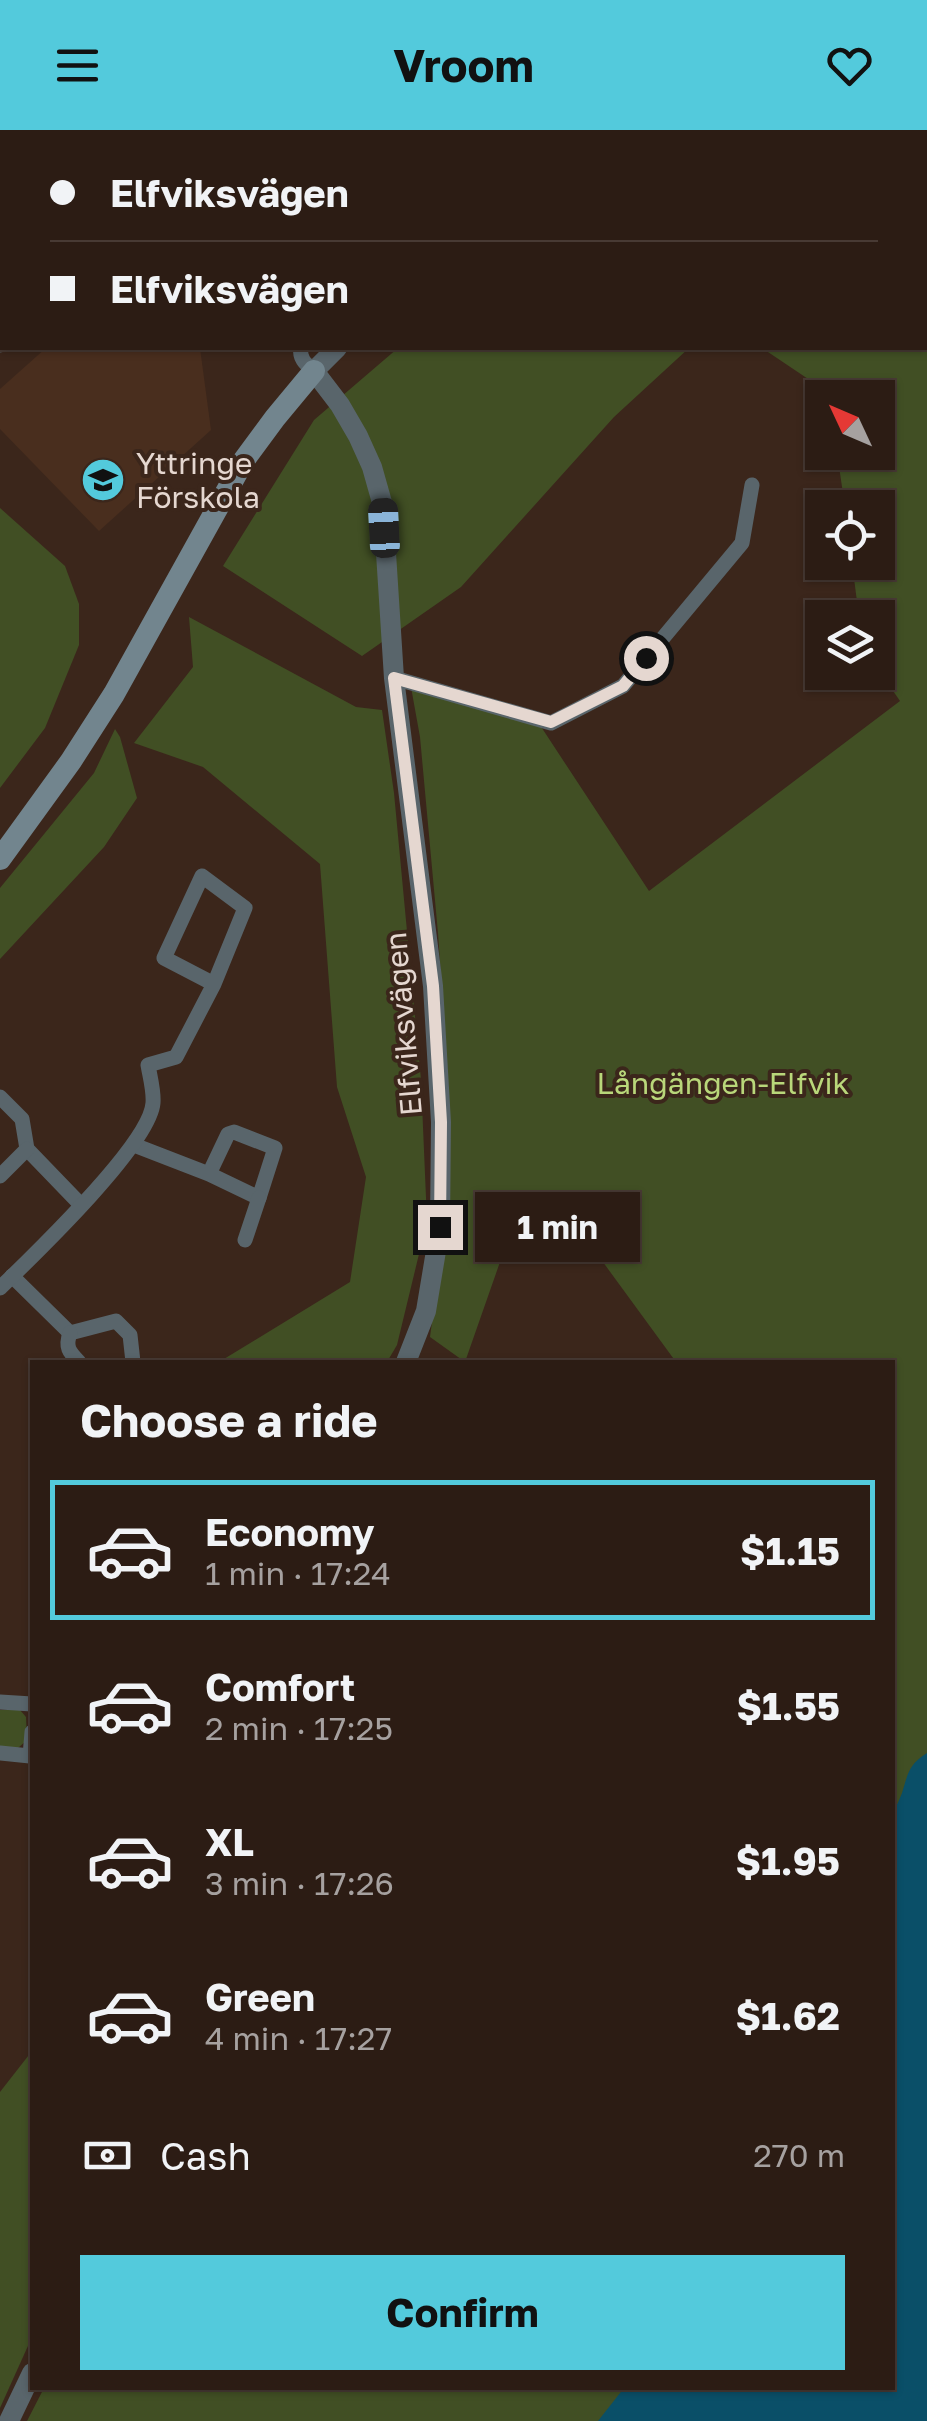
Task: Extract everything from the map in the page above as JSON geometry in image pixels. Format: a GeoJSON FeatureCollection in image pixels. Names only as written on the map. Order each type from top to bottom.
{"type":"FeatureCollection","features":[{"type":"Feature","properties":{"kind":"main road"},"geometry":{"type":"LineString","coordinates":[[0,859],[114,694],[244,460],[314,372]]}},
{"type":"Feature","properties":{"kind":"street"},"geometry":{"type":"LineString","coordinates":[[301,350],[304,363],[314,372],[335,350]]}},
{"type":"Feature","properties":{"kind":"street","name":"Elfviksvägen"},"geometry":{"type":"LineString","coordinates":[[314,372],[358,436],[378,482],[383,506],[394,678],[433,986],[441,1122],[440,1227],[426,1310],[407,1360]]}},
{"type":"Feature","properties":{"kind":"street"},"geometry":{"type":"LineString","coordinates":[[394,678],[551,722],[623,686],[742,542],[752,486]]}},
{"type":"Feature","properties":{"kind":"street"},"geometry":{"type":"LineString","coordinates":[[70,1333],[6,1282],[134,1146],[153,1106],[148,1064],[176,1057],[214,984],[244,908],[202,876],[164,958],[214,984]]}},
{"type":"Feature","properties":{"kind":"street"},"geometry":{"type":"LineString","coordinates":[[0,1097],[22,1120],[27,1148],[81,1206]]}},
{"type":"Feature","properties":{"kind":"street"},"geometry":{"type":"LineString","coordinates":[[209,1174],[228,1134],[234,1132],[275,1148],[244,1240]]}},
{"type":"Feature","properties":{"kind":"street"},"geometry":{"type":"LineString","coordinates":[[134,1146],[259,1198]]}},
{"type":"Feature","properties":{"kind":"street"},"geometry":{"type":"LineString","coordinates":[[0,1176],[27,1148]]}},
{"type":"Feature","properties":{"kind":"street"},"geometry":{"type":"LineString","coordinates":[[70,1333],[116,1321],[130,1335],[133,1360]]}},
{"type":"Feature","properties":{"kind":"street"},"geometry":{"type":"LineString","coordinates":[[70,1333],[68,1351],[77,1360]]}},
{"type":"Feature","properties":{"kind":"street"},"geometry":{"type":"LineString","coordinates":[[0,1702],[30,1704]]}},
{"type":"Feature","properties":{"kind":"street"},"geometry":{"type":"LineString","coordinates":[[0,1754],[30,1756]]}},
{"type":"Feature","properties":{"kind":"street"},"geometry":{"type":"LineString","coordinates":[[9,2421],[30,2376]]}},
{"type":"Feature","properties":{"kind":"shaded area","name":"Yttringe Förskola"},"geometry":{"type":"Polygon","coordinates":[[[44,350],[200,350],[211,430],[99,531],[0,429],[0,389],[44,350]]]}},
{"type":"Feature","properties":{"kind":"green space"},"geometry":{"type":"Polygon","coordinates":[[[396,350],[687,350],[614,417],[461,587],[362,656],[223,566],[314,420],[396,350]]]}},
{"type":"Feature","properties":{"kind":"green space","name":"Långängen-Elfvik"},"geometry":{"type":"Polygon","coordinates":[[[765,350],[927,350],[927,2421],[27,2421],[43,2390],[895,2390],[895,1360],[675,1360],[581,1232],[507,1242],[466,1360],[430,1337],[446,1216],[449,1095],[420,737],[409,676],[534,716],[649,891],[900,701],[892,690],[895,600],[857,600],[854,580],[895,580],[895,490],[842,490],[840,470],[895,470],[895,380],[810,380],[765,350]]]}},
{"type":"Feature","properties":{"kind":"green space"},"geometry":{"type":"Polygon","coordinates":[[[0,508],[65,566],[79,604],[79,645],[45,728],[0,788],[0,508]]]}},
{"type":"Feature","properties":{"kind":"green space"},"geometry":{"type":"Polygon","coordinates":[[[189,617],[356,707],[382,710],[394,793],[421,1080],[427,1221],[397,1345],[388,1360],[222,1360],[350,1282],[366,1177],[337,1087],[320,864],[203,767],[134,743],[193,667],[189,617]]]}},
{"type":"Feature","properties":{"kind":"green space"},"geometry":{"type":"Polygon","coordinates":[[[115,729],[137,798],[104,847],[0,959],[0,888],[94,773],[115,729]]]}},
{"type":"Feature","properties":{"kind":"green space"},"geometry":{"type":"Polygon","coordinates":[[[0,1710],[20,1710],[26,1717],[27,1740],[18,1748],[0,1747],[0,1710]]]}},
{"type":"Feature","properties":{"kind":"green space"},"geometry":{"type":"Polygon","coordinates":[[[30,2054],[30,2341],[0,2408],[0,2092],[30,2054]]]}},
{"type":"Feature","properties":{"kind":"water"},"geometry":{"type":"Polygon","coordinates":[[[927,1753],[927,2421],[598,2421],[622,2390],[895,2390],[895,1811],[916,1762],[927,1753]]]}},
{"type":"Feature","properties":{"kind":"place","name":"Yttringe Förskola"},"geometry":{"type":"Point","coordinates":[103,480]}},
{"type":"Feature","properties":{"kind":"route"},"geometry":{"type":"LineString","coordinates":[[440,1227],[441,1122],[433,986],[394,678],[551,722],[623,686],[646,658]]}}]}
